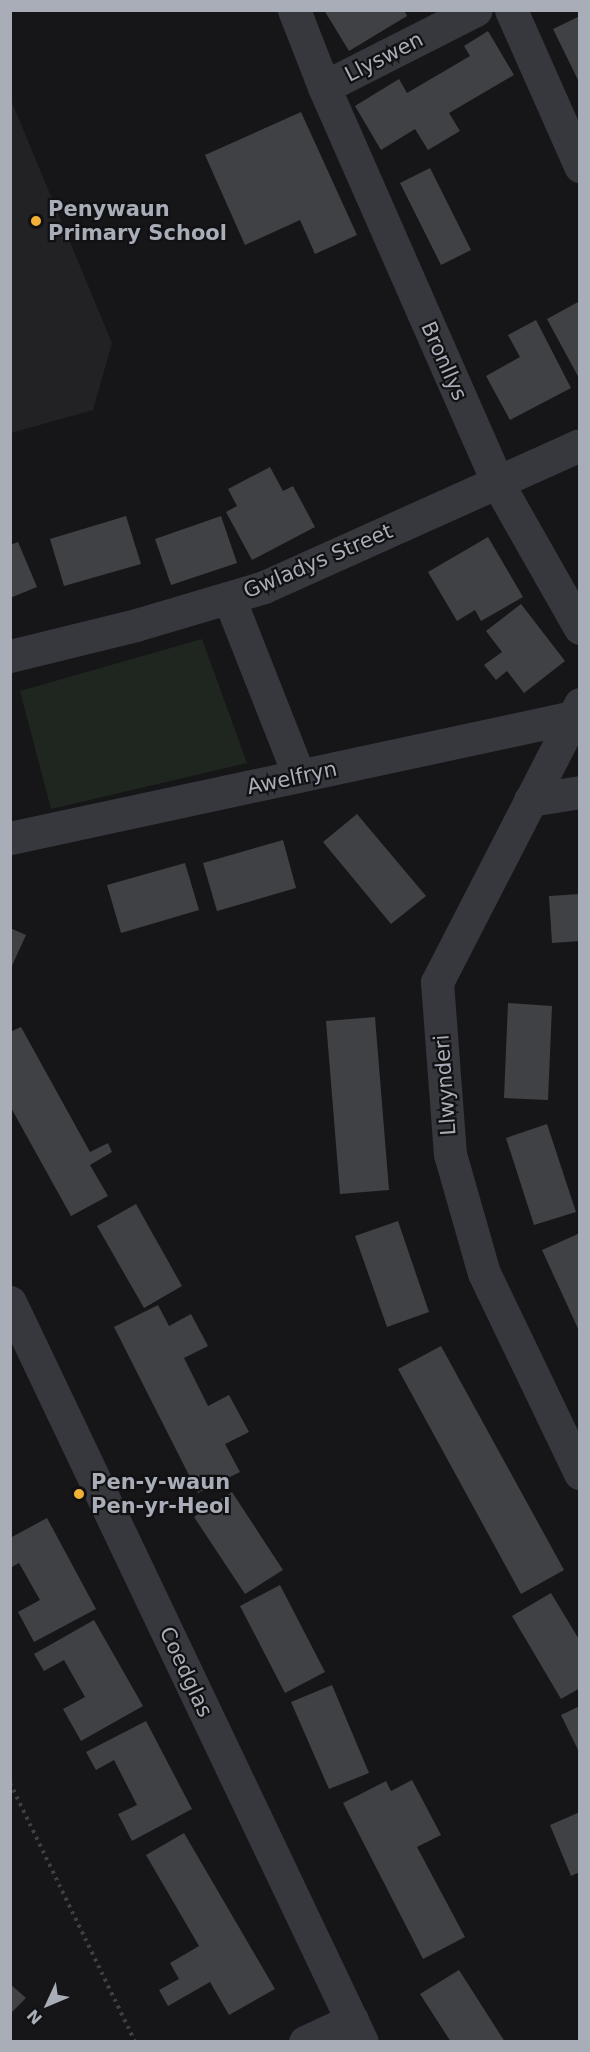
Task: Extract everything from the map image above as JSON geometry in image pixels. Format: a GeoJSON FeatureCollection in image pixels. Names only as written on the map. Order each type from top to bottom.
{"type":"FeatureCollection","features":[{"type":"Feature","properties":{"kind":"street","name":"Bronllys"},"geometry":{"type":"LineString","coordinates":[[294,10],[324,87],[498,482],[579,628]]}},
{"type":"Feature","properties":{"kind":"street","name":"Llyswen"},"geometry":{"type":"LineString","coordinates":[[324,87],[476,10]]}},
{"type":"Feature","properties":{"kind":"street"},"geometry":{"type":"LineString","coordinates":[[511,10],[579,166]]}},
{"type":"Feature","properties":{"kind":"street","name":"Gwladys Street"},"geometry":{"type":"LineString","coordinates":[[10,656],[136,625],[264,587],[579,445]]}},
{"type":"Feature","properties":{"kind":"street"},"geometry":{"type":"LineString","coordinates":[[229,597],[299,776]]}},
{"type":"Feature","properties":{"kind":"street","name":"Awelfryn"},"geometry":{"type":"LineString","coordinates":[[10,838],[299,776],[576,710]]}},
{"type":"Feature","properties":{"kind":"street","name":"Llwynderi"},"geometry":{"type":"LineString","coordinates":[[576,710],[437,982],[450,1154],[484,1273],[579,1473]]}},
{"type":"Feature","properties":{"kind":"street"},"geometry":{"type":"LineString","coordinates":[[530,800],[579,792]]}},
{"type":"Feature","properties":{"kind":"street","name":"Coedglas"},"geometry":{"type":"LineString","coordinates":[[11,1304],[357,2031]]}},
{"type":"Feature","properties":{"kind":"street"},"geometry":{"type":"LineString","coordinates":[[305,2042],[357,2031]]}},
{"type":"Feature","properties":{"kind":"path"},"geometry":{"type":"LineString","coordinates":[[10,1783],[135,2042]]}},
{"type":"Feature","properties":{"kind":"shaded area","name":"Penywaun Primary School"},"geometry":{"type":"Polygon","coordinates":[[[11,100],[112,343],[93,410],[11,433],[11,100]]]}},
{"type":"Feature","properties":{"kind":"shaded area"},"geometry":{"type":"Polygon","coordinates":[[[202,639],[247,763],[51,809],[20,691],[202,639]]]}},
{"type":"Feature","properties":{"kind":"building"},"geometry":{"type":"Polygon","coordinates":[[[324,10],[404,10],[407,16],[349,51],[324,10]]]}},
{"type":"Feature","properties":{"kind":"building"},"geometry":{"type":"Polygon","coordinates":[[[580,16],[580,84],[553,29],[580,16]]]}},
{"type":"Feature","properties":{"kind":"building"},"geometry":{"type":"Polygon","coordinates":[[[488,31],[514,75],[449,113],[460,131],[428,150],[415,129],[381,150],[355,106],[399,79],[407,93],[470,56],[464,46],[488,31]]]}},
{"type":"Feature","properties":{"kind":"building"},"geometry":{"type":"Polygon","coordinates":[[[301,112],[357,235],[315,254],[300,220],[245,245],[205,155],[301,112]]]}},
{"type":"Feature","properties":{"kind":"building"},"geometry":{"type":"Polygon","coordinates":[[[430,168],[471,250],[441,265],[400,183],[430,168]]]}},
{"type":"Feature","properties":{"kind":"building"},"geometry":{"type":"Polygon","coordinates":[[[580,301],[580,380],[547,319],[580,301]]]}},
{"type":"Feature","properties":{"kind":"building"},"geometry":{"type":"Polygon","coordinates":[[[536,320],[571,388],[510,420],[486,376],[520,357],[508,335],[536,320]]]}},
{"type":"Feature","properties":{"kind":"building"},"geometry":{"type":"Polygon","coordinates":[[[270,467],[283,491],[293,486],[315,527],[252,560],[226,512],[237,506],[228,489],[270,467]]]}},
{"type":"Feature","properties":{"kind":"building"},"geometry":{"type":"Polygon","coordinates":[[[126,516],[141,564],[64,586],[50,539],[126,516]]]}},
{"type":"Feature","properties":{"kind":"building"},"geometry":{"type":"Polygon","coordinates":[[[221,516],[237,563],[171,585],[155,539],[221,516]]]}},
{"type":"Feature","properties":{"kind":"building"},"geometry":{"type":"Polygon","coordinates":[[[488,537],[523,597],[481,621],[475,610],[457,621],[428,572],[488,537]]]}},
{"type":"Feature","properties":{"kind":"building"},"geometry":{"type":"Polygon","coordinates":[[[18,542],[37,587],[10,598],[10,545],[18,542]]]}},
{"type":"Feature","properties":{"kind":"building"},"geometry":{"type":"Polygon","coordinates":[[[521,604],[565,661],[524,693],[507,671],[496,680],[484,665],[502,652],[486,631],[521,604]]]}},
{"type":"Feature","properties":{"kind":"building"},"geometry":{"type":"Polygon","coordinates":[[[357,814],[426,896],[391,924],[323,842],[357,814]]]}},
{"type":"Feature","properties":{"kind":"building"},"geometry":{"type":"Polygon","coordinates":[[[283,840],[296,888],[217,911],[203,863],[283,840]]]}},
{"type":"Feature","properties":{"kind":"building"},"geometry":{"type":"Polygon","coordinates":[[[185,863],[199,910],[121,933],[107,885],[185,863]]]}},
{"type":"Feature","properties":{"kind":"building"},"geometry":{"type":"Polygon","coordinates":[[[580,894],[580,941],[552,943],[549,896],[580,894]]]}},
{"type":"Feature","properties":{"kind":"building"},"geometry":{"type":"Polygon","coordinates":[[[10,928],[26,935],[10,970],[10,928]]]}},
{"type":"Feature","properties":{"kind":"building"},"geometry":{"type":"Polygon","coordinates":[[[508,1003],[552,1006],[548,1100],[504,1098],[508,1003]]]}},
{"type":"Feature","properties":{"kind":"building"},"geometry":{"type":"Polygon","coordinates":[[[375,1017],[389,1190],[340,1194],[326,1021],[375,1017]]]}},
{"type":"Feature","properties":{"kind":"building"},"geometry":{"type":"Polygon","coordinates":[[[21,1027],[90,1152],[108,1143],[112,1152],[90,1165],[108,1196],[71,1216],[10,1106],[10,1032],[21,1027]]]}},
{"type":"Feature","properties":{"kind":"building"},"geometry":{"type":"Polygon","coordinates":[[[547,1124],[576,1212],[534,1225],[506,1138],[547,1124]]]}},
{"type":"Feature","properties":{"kind":"building"},"geometry":{"type":"Polygon","coordinates":[[[136,1204],[182,1286],[144,1308],[97,1226],[136,1204]]]}},
{"type":"Feature","properties":{"kind":"building"},"geometry":{"type":"Polygon","coordinates":[[[398,1221],[429,1312],[387,1327],[355,1236],[398,1221]]]}},
{"type":"Feature","properties":{"kind":"building"},"geometry":{"type":"Polygon","coordinates":[[[580,1233],[580,1333],[542,1250],[580,1233]]]}},
{"type":"Feature","properties":{"kind":"building"},"geometry":{"type":"Polygon","coordinates":[[[158,1305],[169,1326],[191,1314],[208,1346],[184,1358],[208,1406],[229,1395],[249,1432],[225,1444],[240,1472],[198,1493],[114,1327],[158,1305]]]}},
{"type":"Feature","properties":{"kind":"building"},"geometry":{"type":"Polygon","coordinates":[[[441,1346],[564,1570],[521,1594],[398,1369],[441,1346]]]}},
{"type":"Feature","properties":{"kind":"building"},"geometry":{"type":"Polygon","coordinates":[[[232,1492],[283,1570],[245,1594],[194,1517],[232,1492]]]}},
{"type":"Feature","properties":{"kind":"building"},"geometry":{"type":"Polygon","coordinates":[[[47,1518],[96,1609],[34,1642],[18,1612],[40,1600],[19,1563],[10,1568],[10,1538],[47,1518]]]}},
{"type":"Feature","properties":{"kind":"building"},"geometry":{"type":"Polygon","coordinates":[[[280,1585],[325,1672],[285,1693],[240,1606],[280,1585]]]}},
{"type":"Feature","properties":{"kind":"building"},"geometry":{"type":"Polygon","coordinates":[[[551,1593],[580,1641],[580,1688],[561,1699],[512,1616],[551,1593]]]}},
{"type":"Feature","properties":{"kind":"building"},"geometry":{"type":"Polygon","coordinates":[[[94,1620],[143,1706],[81,1741],[63,1709],[85,1697],[64,1660],[44,1671],[34,1654],[94,1620]]]}},
{"type":"Feature","properties":{"kind":"building"},"geometry":{"type":"Polygon","coordinates":[[[332,1685],[369,1773],[329,1789],[291,1702],[332,1685]]]}},
{"type":"Feature","properties":{"kind":"building"},"geometry":{"type":"Polygon","coordinates":[[[580,1706],[580,1754],[561,1715],[580,1706]]]}},
{"type":"Feature","properties":{"kind":"building"},"geometry":{"type":"Polygon","coordinates":[[[146,1721],[192,1809],[132,1841],[118,1814],[137,1805],[114,1760],[96,1770],[86,1752],[146,1721]]]}},
{"type":"Feature","properties":{"kind":"building"},"geometry":{"type":"Polygon","coordinates":[[[412,1780],[441,1835],[417,1847],[465,1937],[423,1959],[343,1803],[386,1781],[391,1791],[412,1780]]]}},
{"type":"Feature","properties":{"kind":"building"},"geometry":{"type":"Polygon","coordinates":[[[580,1812],[580,1872],[571,1876],[550,1825],[580,1812]]]}},
{"type":"Feature","properties":{"kind":"building"},"geometry":{"type":"Polygon","coordinates":[[[184,1833],[275,1989],[229,2015],[210,1982],[168,2006],[159,1990],[179,1979],[170,1963],[199,1946],[146,1855],[184,1833]]]}},
{"type":"Feature","properties":{"kind":"building"},"geometry":{"type":"Polygon","coordinates":[[[459,1970],[505,2042],[451,2042],[420,1994],[459,1970]]]}},
{"type":"Feature","properties":{"kind":"building"},"geometry":{"type":"Polygon","coordinates":[[[10,1984],[26,1998],[10,2014],[10,1984]]]}},
{"type":"Feature","properties":{"kind":"place","name":"Penywaun Primary School"},"geometry":{"type":"Point","coordinates":[36,221]}},
{"type":"Feature","properties":{"kind":"place","name":"Pen-y-waun Pen-yr-Heol"},"geometry":{"type":"Point","coordinates":[79,1494]}}]}
